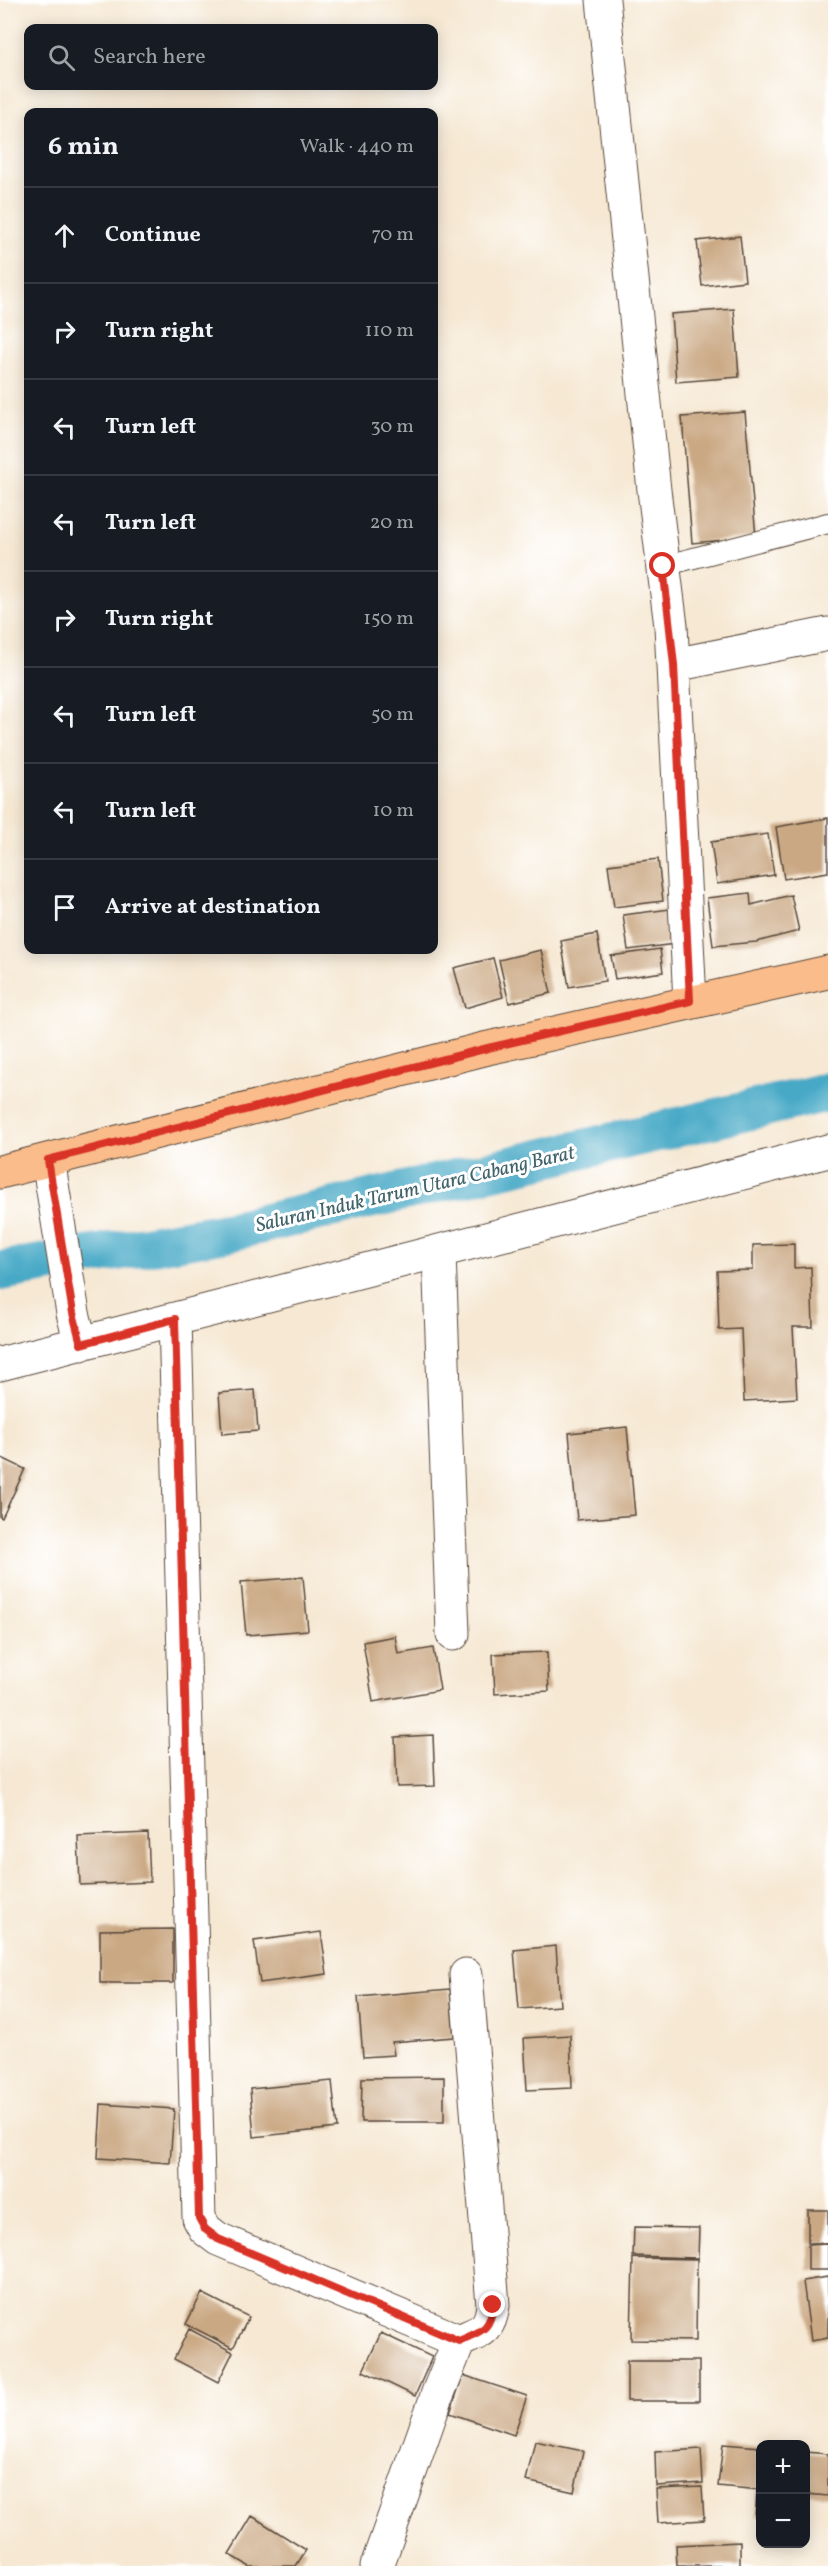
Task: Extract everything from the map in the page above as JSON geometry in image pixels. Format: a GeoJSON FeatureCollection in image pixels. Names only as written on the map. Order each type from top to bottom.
{"type":"FeatureCollection","features":[{"type":"Feature","properties":{"kind":"main road"},"geometry":{"type":"LineString","coordinates":[[0,1172],[477,1051],[690,1001],[828,972]]}},
{"type":"Feature","properties":{"kind":"street"},"geometry":{"type":"LineString","coordinates":[[603,0],[674,665],[690,1001]]}},
{"type":"Feature","properties":{"kind":"street"},"geometry":{"type":"LineString","coordinates":[[674,665],[828,634]]}},
{"type":"Feature","properties":{"kind":"street"},"geometry":{"type":"LineString","coordinates":[[0,1364],[77,1328],[175,1319],[439,1253],[828,1151]]}},
{"type":"Feature","properties":{"kind":"street"},"geometry":{"type":"LineString","coordinates":[[48,1160],[77,1328]]}},
{"type":"Feature","properties":{"kind":"street"},"geometry":{"type":"LineString","coordinates":[[439,1253],[453,1634]]}},
{"type":"Feature","properties":{"kind":"street"},"geometry":{"type":"LineString","coordinates":[[175,1319],[199,2218],[205,2229],[218,2239],[459,2341]]}},
{"type":"Feature","properties":{"kind":"street"},"geometry":{"type":"LineString","coordinates":[[377,2566],[438,2393],[459,2341],[483,2330],[489,2324],[493,2305],[466,1975]]}},
{"type":"Feature","properties":{"kind":"lane"},"geometry":{"type":"LineString","coordinates":[[663,566],[828,524]]}},
{"type":"Feature","properties":{"kind":"building"},"geometry":{"type":"Polygon","coordinates":[[[740,236],[745,281],[702,286],[697,241],[740,236]]]}},
{"type":"Feature","properties":{"kind":"building"},"geometry":{"type":"Polygon","coordinates":[[[734,309],[739,377],[676,382],[671,314],[734,309]]]}},
{"type":"Feature","properties":{"kind":"building"},"geometry":{"type":"Polygon","coordinates":[[[745,412],[756,537],[692,543],[682,417],[745,412]]]}},
{"type":"Feature","properties":{"kind":"building"},"geometry":{"type":"Polygon","coordinates":[[[828,818],[828,872],[784,879],[776,827],[828,818]]]}},
{"type":"Feature","properties":{"kind":"building"},"geometry":{"type":"Polygon","coordinates":[[[768,834],[774,875],[717,884],[711,842],[768,834]]]}},
{"type":"Feature","properties":{"kind":"building"},"geometry":{"type":"Polygon","coordinates":[[[658,859],[663,901],[614,907],[608,865],[658,859]]]}},
{"type":"Feature","properties":{"kind":"building"},"geometry":{"type":"Polygon","coordinates":[[[750,893],[751,905],[791,895],[799,931],[756,942],[713,946],[707,898],[750,893]]]}},
{"type":"Feature","properties":{"kind":"building"},"geometry":{"type":"Polygon","coordinates":[[[670,909],[675,944],[628,950],[623,915],[670,909]]]}},
{"type":"Feature","properties":{"kind":"building"},"geometry":{"type":"Polygon","coordinates":[[[597,934],[605,981],[569,987],[561,941],[597,934]]]}},
{"type":"Feature","properties":{"kind":"building"},"geometry":{"type":"Polygon","coordinates":[[[660,949],[663,972],[615,979],[611,956],[660,949]]]}},
{"type":"Feature","properties":{"kind":"building"},"geometry":{"type":"Polygon","coordinates":[[[541,950],[551,993],[509,1003],[499,960],[541,950]]]}},
{"type":"Feature","properties":{"kind":"building"},"geometry":{"type":"Polygon","coordinates":[[[493,958],[503,997],[465,1008],[454,968],[493,958]]]}},
{"type":"Feature","properties":{"kind":"building"},"geometry":{"type":"Polygon","coordinates":[[[794,1244],[794,1268],[811,1267],[813,1327],[793,1327],[797,1398],[744,1401],[741,1329],[719,1330],[717,1271],[753,1270],[753,1245],[794,1244]]]}},
{"type":"Feature","properties":{"kind":"building"},"geometry":{"type":"Polygon","coordinates":[[[255,1390],[258,1431],[222,1434],[219,1393],[255,1390]]]}},
{"type":"Feature","properties":{"kind":"building"},"geometry":{"type":"Polygon","coordinates":[[[627,1427],[635,1515],[577,1520],[569,1433],[627,1427]]]}},
{"type":"Feature","properties":{"kind":"building"},"geometry":{"type":"Polygon","coordinates":[[[0,1457],[25,1469],[2,1518],[0,1517],[0,1457]]]}},
{"type":"Feature","properties":{"kind":"building"},"geometry":{"type":"Polygon","coordinates":[[[303,1577],[308,1630],[246,1635],[241,1582],[303,1577]]]}},
{"type":"Feature","properties":{"kind":"building"},"geometry":{"type":"Polygon","coordinates":[[[395,1636],[398,1654],[433,1648],[440,1690],[373,1702],[363,1642],[395,1636]]]}},
{"type":"Feature","properties":{"kind":"building"},"geometry":{"type":"Polygon","coordinates":[[[547,1652],[549,1691],[495,1694],[493,1654],[547,1652]]]}},
{"type":"Feature","properties":{"kind":"building"},"geometry":{"type":"Polygon","coordinates":[[[433,1735],[435,1786],[397,1787],[395,1737],[433,1735]]]}},
{"type":"Feature","properties":{"kind":"building"},"geometry":{"type":"Polygon","coordinates":[[[148,1833],[150,1882],[80,1885],[78,1836],[148,1833]]]}},
{"type":"Feature","properties":{"kind":"building"},"geometry":{"type":"Polygon","coordinates":[[[173,1929],[173,1983],[100,1983],[100,1930],[173,1929]]]}},
{"type":"Feature","properties":{"kind":"building"},"geometry":{"type":"Polygon","coordinates":[[[321,1932],[327,1974],[260,1983],[254,1941],[321,1932]]]}},
{"type":"Feature","properties":{"kind":"building"},"geometry":{"type":"Polygon","coordinates":[[[556,1946],[560,2006],[519,2009],[514,1950],[556,1946]]]}},
{"type":"Feature","properties":{"kind":"building"},"geometry":{"type":"Polygon","coordinates":[[[450,1989],[454,2037],[392,2042],[394,2055],[363,2057],[358,1997],[450,1989]]]}},
{"type":"Feature","properties":{"kind":"building"},"geometry":{"type":"Polygon","coordinates":[[[570,2035],[572,2088],[527,2090],[524,2038],[570,2035]]]}},
{"type":"Feature","properties":{"kind":"building"},"geometry":{"type":"Polygon","coordinates":[[[444,2077],[444,2122],[361,2122],[362,2078],[444,2077]]]}},
{"type":"Feature","properties":{"kind":"building"},"geometry":{"type":"Polygon","coordinates":[[[332,2081],[337,2128],[254,2137],[250,2089],[332,2081]]]}},
{"type":"Feature","properties":{"kind":"building"},"geometry":{"type":"Polygon","coordinates":[[[101,2104],[174,2109],[170,2163],[98,2158],[101,2104]]]}},
{"type":"Feature","properties":{"kind":"building"},"geometry":{"type":"Polygon","coordinates":[[[808,2210],[828,2210],[828,2243],[808,2243],[808,2210]]]}},
{"type":"Feature","properties":{"kind":"building"},"geometry":{"type":"Polygon","coordinates":[[[634,2227],[699,2228],[698,2258],[633,2256],[634,2227]]]}},
{"type":"Feature","properties":{"kind":"building"},"geometry":{"type":"Polygon","coordinates":[[[828,2244],[828,2270],[808,2270],[808,2245],[828,2244]]]}},
{"type":"Feature","properties":{"kind":"building"},"geometry":{"type":"Polygon","coordinates":[[[633,2258],[697,2259],[696,2341],[631,2340],[633,2258]]]}},
{"type":"Feature","properties":{"kind":"building"},"geometry":{"type":"Polygon","coordinates":[[[828,2277],[828,2338],[811,2341],[803,2281],[828,2277]]]}},
{"type":"Feature","properties":{"kind":"building"},"geometry":{"type":"Polygon","coordinates":[[[202,2293],[249,2317],[233,2348],[186,2324],[202,2293]]]}},
{"type":"Feature","properties":{"kind":"building"},"geometry":{"type":"Polygon","coordinates":[[[189,2329],[233,2352],[218,2382],[174,2359],[189,2329]]]}},
{"type":"Feature","properties":{"kind":"building"},"geometry":{"type":"Polygon","coordinates":[[[381,2333],[432,2357],[415,2396],[363,2371],[381,2333]]]}},
{"type":"Feature","properties":{"kind":"building"},"geometry":{"type":"Polygon","coordinates":[[[627,2361],[699,2361],[699,2401],[627,2401],[627,2361]]]}},
{"type":"Feature","properties":{"kind":"building"},"geometry":{"type":"Polygon","coordinates":[[[463,2375],[527,2396],[514,2435],[450,2413],[463,2375]]]}},
{"type":"Feature","properties":{"kind":"building"},"geometry":{"type":"Polygon","coordinates":[[[535,2441],[583,2451],[574,2492],[526,2481],[535,2441]]]}},
{"type":"Feature","properties":{"kind":"building"},"geometry":{"type":"Polygon","coordinates":[[[723,2444],[756,2447],[756,2490],[718,2486],[723,2444]]]}},
{"type":"Feature","properties":{"kind":"building"},"geometry":{"type":"Polygon","coordinates":[[[701,2449],[703,2483],[656,2486],[655,2452],[701,2449]]]}},
{"type":"Feature","properties":{"kind":"building"},"geometry":{"type":"Polygon","coordinates":[[[810,2452],[828,2454],[828,2496],[810,2494],[810,2452]]]}},
{"type":"Feature","properties":{"kind":"building"},"geometry":{"type":"Polygon","coordinates":[[[702,2487],[704,2520],[658,2523],[656,2489],[702,2487]]]}},
{"type":"Feature","properties":{"kind":"building"},"geometry":{"type":"Polygon","coordinates":[[[252,2516],[306,2550],[296,2566],[249,2566],[229,2554],[252,2516]]]}},
{"type":"Feature","properties":{"kind":"building"},"geometry":{"type":"Polygon","coordinates":[[[740,2542],[740,2566],[677,2566],[676,2545],[740,2542]]]}},
{"type":"Feature","properties":{"kind":"waterway","name":"Saluran Induk Tarum Utara Cabang Barat"},"geometry":{"type":"LineString","coordinates":[[0,1271],[232,1231],[828,1092]]}},
{"type":"Feature","properties":{"kind":"route"},"geometry":{"type":"LineString","coordinates":[[493,2305],[489,2324],[483,2330],[459,2341],[218,2239],[205,2229],[199,2218],[175,1319],[81,1344],[73,1313],[48,1160],[488,1048],[690,1001],[674,665],[663,566]]}}]}
